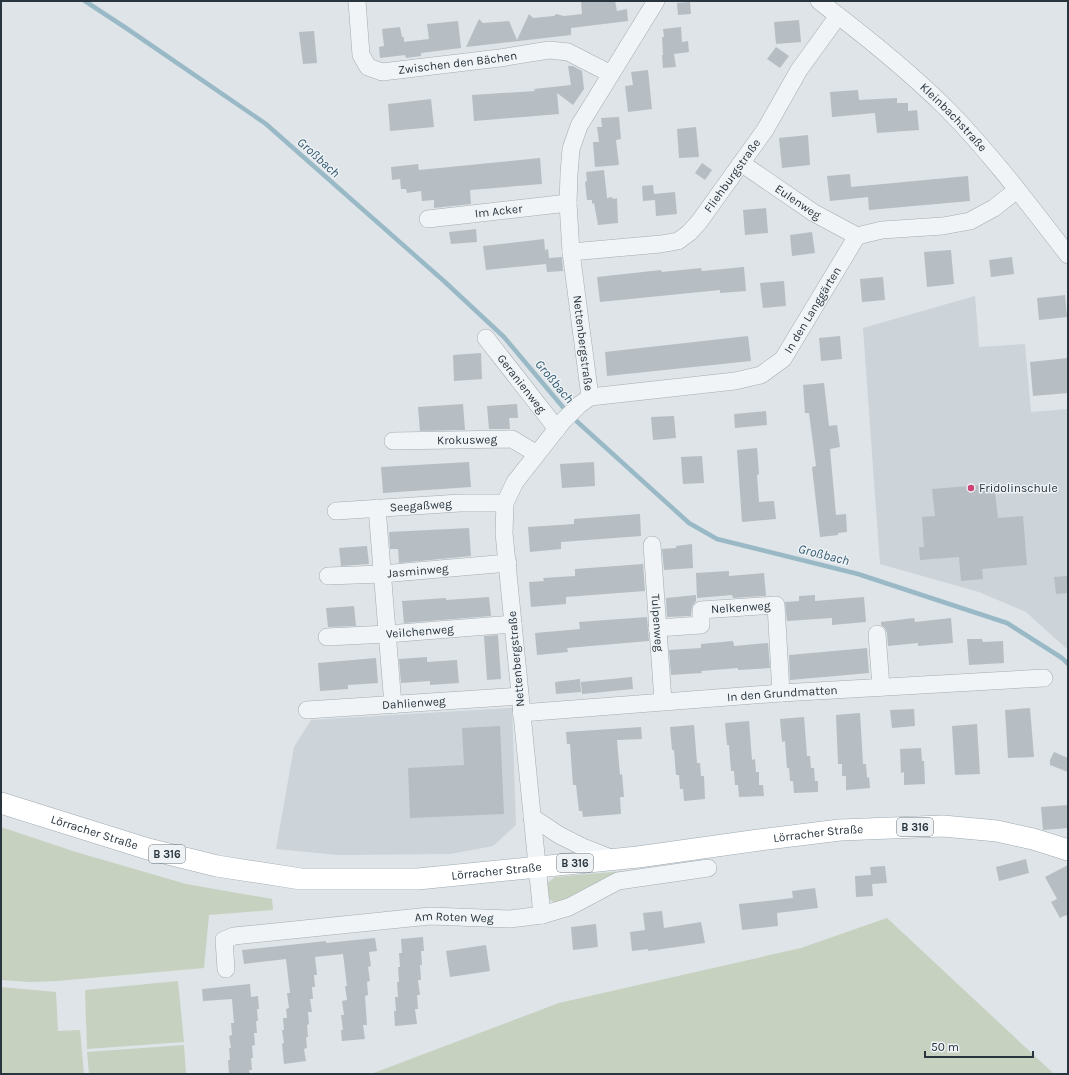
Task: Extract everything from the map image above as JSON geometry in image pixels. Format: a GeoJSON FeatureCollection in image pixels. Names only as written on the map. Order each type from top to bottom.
{"type":"FeatureCollection","features":[{"type":"Feature","properties":{"kind":"main road","name":"Lörracher Straße"},"geometry":{"type":"LineString","coordinates":[[1,803],[148,850],[218,866],[301,879],[418,879],[614,859],[840,830],[943,826],[997,830],[1068,850]]}},
{"type":"Feature","properties":{"kind":"street","name":"Zwischen den Bächen"},"geometry":{"type":"LineString","coordinates":[[356,1],[361,55],[368,67],[382,72],[500,58],[549,50],[568,52],[611,74]]}},
{"type":"Feature","properties":{"kind":"street","name":"Nettenbergstraße"},"geometry":{"type":"LineString","coordinates":[[542,915],[536,867],[504,533],[505,503],[515,482],[560,425],[585,401],[571,252],[568,203],[571,149],[579,126],[656,1]]}},
{"type":"Feature","properties":{"kind":"street","name":"Kleinbachstraße"},"geometry":{"type":"LineString","coordinates":[[818,1],[898,64],[949,111],[1017,190],[1068,255]]}},
{"type":"Feature","properties":{"kind":"street","name":"Fliehburgstraße"},"geometry":{"type":"LineString","coordinates":[[571,252],[661,244],[678,241],[689,233],[699,222],[765,130],[799,70],[838,16]]}},
{"type":"Feature","properties":{"kind":"street","name":"Eulenweg"},"geometry":{"type":"LineString","coordinates":[[741,163],[814,213],[857,236]]}},
{"type":"Feature","properties":{"kind":"street"},"geometry":{"type":"LineString","coordinates":[[857,236],[882,230],[943,226],[970,221],[994,208],[1017,190]]}},
{"type":"Feature","properties":{"kind":"street","name":"Im Acker"},"geometry":{"type":"LineString","coordinates":[[428,219],[568,203]]}},
{"type":"Feature","properties":{"kind":"street","name":"In den Langgärten"},"geometry":{"type":"LineString","coordinates":[[585,401],[735,381],[762,375],[783,359],[857,236]]}},
{"type":"Feature","properties":{"kind":"street","name":"Geranienweg"},"geometry":{"type":"LineString","coordinates":[[486,338],[560,425]]}},
{"type":"Feature","properties":{"kind":"street","name":"Krokusweg"},"geometry":{"type":"LineString","coordinates":[[393,441],[512,439],[537,454]]}},
{"type":"Feature","properties":{"kind":"street","name":"Seegaßweg"},"geometry":{"type":"LineString","coordinates":[[336,511],[460,503],[505,503]]}},
{"type":"Feature","properties":{"kind":"street"},"geometry":{"type":"LineString","coordinates":[[377,508],[386,634],[393,705]]}},
{"type":"Feature","properties":{"kind":"street","name":"Tulpenweg"},"geometry":{"type":"LineString","coordinates":[[652,545],[663,702]]}},
{"type":"Feature","properties":{"kind":"street","name":"Jasminweg"},"geometry":{"type":"LineString","coordinates":[[328,576],[382,574],[508,563]]}},
{"type":"Feature","properties":{"kind":"street","name":"Nelkenweg"},"geometry":{"type":"LineString","coordinates":[[657,628],[701,625],[700,610],[776,605],[780,693]]}},
{"type":"Feature","properties":{"kind":"street","name":"Veilchenweg"},"geometry":{"type":"LineString","coordinates":[[327,637],[513,624]]}},
{"type":"Feature","properties":{"kind":"street"},"geometry":{"type":"LineString","coordinates":[[876,634],[881,687]]}},
{"type":"Feature","properties":{"kind":"street","name":"In den Grundmatten"},"geometry":{"type":"LineString","coordinates":[[521,713],[780,693],[1044,678]]}},
{"type":"Feature","properties":{"kind":"street","name":"Dahlienweg"},"geometry":{"type":"LineString","coordinates":[[307,710],[520,696]]}},
{"type":"Feature","properties":{"kind":"street"},"geometry":{"type":"LineString","coordinates":[[532,817],[559,835],[585,848],[614,859]]}},
{"type":"Feature","properties":{"kind":"street","name":"Am Roten Weg"},"geometry":{"type":"LineString","coordinates":[[226,969],[224,940],[234,936],[430,916],[510,919],[542,915],[568,907],[618,881],[708,868]]}},
{"type":"Feature","properties":{"kind":"shaded area","name":"Fridolinschule"},"geometry":{"type":"Polygon","coordinates":[[[975,296],[979,347],[1025,344],[1031,412],[1068,409],[1068,650],[1026,612],[979,592],[880,564],[863,328],[975,296]]]}},
{"type":"Feature","properties":{"kind":"shaded area"},"geometry":{"type":"Polygon","coordinates":[[[512,708],[516,825],[493,846],[450,854],[338,855],[276,849],[294,747],[311,720],[512,708]]]}},
{"type":"Feature","properties":{"kind":"green space"},"geometry":{"type":"Polygon","coordinates":[[[1,827],[76,852],[186,884],[272,899],[273,910],[209,915],[204,968],[57,981],[30,982],[1,980],[1,827]]]}},
{"type":"Feature","properties":{"kind":"green space"},"geometry":{"type":"Polygon","coordinates":[[[635,870],[635,873],[563,904],[550,900],[547,896],[547,883],[555,877],[635,870]]]}},
{"type":"Feature","properties":{"kind":"green space"},"geometry":{"type":"Polygon","coordinates":[[[887,918],[1054,1074],[371,1074],[559,1003],[801,948],[887,918]]]}},
{"type":"Feature","properties":{"kind":"green space"},"geometry":{"type":"Polygon","coordinates":[[[178,981],[184,1042],[87,1049],[85,990],[178,981]]]}},
{"type":"Feature","properties":{"kind":"green space"},"geometry":{"type":"Polygon","coordinates":[[[1,987],[56,992],[58,1031],[80,1030],[84,1074],[1,1074],[1,987]]]}},
{"type":"Feature","properties":{"kind":"green space"},"geometry":{"type":"Polygon","coordinates":[[[184,1045],[186,1074],[89,1074],[87,1052],[184,1045]]]}},
{"type":"Feature","properties":{"kind":"building"},"geometry":{"type":"Polygon","coordinates":[[[581,1],[615,1],[617,11],[627,9],[628,21],[571,28],[571,35],[466,47],[479,19],[483,23],[509,21],[517,40],[529,14],[533,18],[554,16],[556,14],[564,16],[582,14],[581,1]]]}},
{"type":"Feature","properties":{"kind":"building"},"geometry":{"type":"Polygon","coordinates":[[[690,2],[691,14],[678,15],[677,3],[690,2]]]}},
{"type":"Feature","properties":{"kind":"building"},"geometry":{"type":"Polygon","coordinates":[[[799,20],[801,42],[776,44],[774,22],[799,20]]]}},
{"type":"Feature","properties":{"kind":"building"},"geometry":{"type":"Polygon","coordinates":[[[458,21],[461,48],[421,53],[421,56],[406,58],[405,55],[380,58],[379,47],[384,46],[382,29],[400,27],[402,37],[404,37],[404,42],[429,39],[427,24],[458,21]]]}},
{"type":"Feature","properties":{"kind":"building"},"geometry":{"type":"Polygon","coordinates":[[[681,27],[682,42],[688,41],[689,52],[674,54],[676,67],[663,68],[663,29],[681,27]]]}},
{"type":"Feature","properties":{"kind":"building"},"geometry":{"type":"Polygon","coordinates":[[[314,31],[317,63],[303,64],[299,32],[314,31]]]}},
{"type":"Feature","properties":{"kind":"building"},"geometry":{"type":"Polygon","coordinates":[[[776,47],[789,56],[780,68],[767,59],[776,47]]]}},
{"type":"Feature","properties":{"kind":"building"},"geometry":{"type":"Polygon","coordinates":[[[568,66],[573,66],[582,71],[584,89],[573,105],[557,93],[559,114],[474,121],[472,95],[535,91],[534,89],[571,85],[568,66]]]}},
{"type":"Feature","properties":{"kind":"building"},"geometry":{"type":"Polygon","coordinates":[[[648,70],[652,109],[628,112],[625,86],[633,85],[631,72],[648,70]]]}},
{"type":"Feature","properties":{"kind":"building"},"geometry":{"type":"Polygon","coordinates":[[[858,90],[859,100],[897,98],[897,103],[908,103],[908,111],[917,110],[919,130],[877,133],[875,113],[832,117],[830,92],[858,90]]]}},
{"type":"Feature","properties":{"kind":"building"},"geometry":{"type":"Polygon","coordinates":[[[431,99],[434,127],[390,131],[388,104],[431,99]]]}},
{"type":"Feature","properties":{"kind":"building"},"geometry":{"type":"Polygon","coordinates":[[[619,117],[621,139],[616,140],[619,165],[595,167],[593,142],[599,142],[597,127],[602,127],[601,118],[619,117]]]}},
{"type":"Feature","properties":{"kind":"building"},"geometry":{"type":"Polygon","coordinates":[[[696,127],[699,157],[679,158],[677,129],[696,127]]]}},
{"type":"Feature","properties":{"kind":"building"},"geometry":{"type":"Polygon","coordinates":[[[808,135],[810,165],[782,168],[779,138],[808,135]]]}},
{"type":"Feature","properties":{"kind":"building"},"geometry":{"type":"Polygon","coordinates":[[[540,158],[542,184],[470,190],[471,204],[434,208],[434,200],[422,201],[421,191],[407,193],[406,189],[401,189],[400,179],[392,180],[391,167],[418,164],[419,170],[540,158]]]}},
{"type":"Feature","properties":{"kind":"building"},"geometry":{"type":"Polygon","coordinates":[[[702,163],[712,170],[705,180],[695,173],[702,163]]]}},
{"type":"Feature","properties":{"kind":"building"},"geometry":{"type":"Polygon","coordinates":[[[604,170],[607,198],[617,198],[618,223],[598,225],[594,203],[592,204],[592,200],[587,200],[585,182],[587,181],[586,172],[604,170]]]}},
{"type":"Feature","properties":{"kind":"building"},"geometry":{"type":"Polygon","coordinates":[[[850,174],[851,187],[968,176],[970,201],[869,210],[868,197],[830,201],[827,176],[850,174]]]}},
{"type":"Feature","properties":{"kind":"building"},"geometry":{"type":"Polygon","coordinates":[[[653,185],[654,194],[675,192],[677,214],[656,216],[655,200],[643,201],[642,186],[653,185]]]}},
{"type":"Feature","properties":{"kind":"building"},"geometry":{"type":"Polygon","coordinates":[[[766,208],[768,233],[745,235],[743,210],[766,208]]]}},
{"type":"Feature","properties":{"kind":"building"},"geometry":{"type":"Polygon","coordinates":[[[476,229],[477,242],[451,244],[449,232],[476,229]]]}},
{"type":"Feature","properties":{"kind":"building"},"geometry":{"type":"Polygon","coordinates":[[[812,232],[815,253],[792,256],[790,235],[812,232]]]}},
{"type":"Feature","properties":{"kind":"building"},"geometry":{"type":"Polygon","coordinates":[[[544,239],[545,250],[548,249],[549,258],[562,257],[563,271],[547,272],[546,264],[486,270],[483,246],[544,239]]]}},
{"type":"Feature","properties":{"kind":"building"},"geometry":{"type":"Polygon","coordinates":[[[951,250],[954,284],[927,287],[924,252],[951,250]]]}},
{"type":"Feature","properties":{"kind":"building"},"geometry":{"type":"Polygon","coordinates":[[[1012,257],[1014,274],[991,277],[989,260],[1012,257]]]}},
{"type":"Feature","properties":{"kind":"building"},"geometry":{"type":"Polygon","coordinates":[[[744,267],[746,291],[720,293],[720,290],[600,302],[597,277],[661,270],[662,272],[701,268],[702,271],[744,267]]]}},
{"type":"Feature","properties":{"kind":"building"},"geometry":{"type":"Polygon","coordinates":[[[883,277],[885,300],[862,302],[860,279],[883,277]]]}},
{"type":"Feature","properties":{"kind":"building"},"geometry":{"type":"Polygon","coordinates":[[[784,281],[786,306],[763,308],[760,283],[784,281]]]}},
{"type":"Feature","properties":{"kind":"building"},"geometry":{"type":"Polygon","coordinates":[[[1065,295],[1067,317],[1039,320],[1037,298],[1065,295]]]}},
{"type":"Feature","properties":{"kind":"building"},"geometry":{"type":"Polygon","coordinates":[[[748,336],[751,361],[607,376],[605,352],[748,336]]]}},
{"type":"Feature","properties":{"kind":"building"},"geometry":{"type":"Polygon","coordinates":[[[840,336],[842,359],[821,361],[819,338],[840,336]]]}},
{"type":"Feature","properties":{"kind":"building"},"geometry":{"type":"Polygon","coordinates":[[[481,353],[482,379],[454,381],[453,355],[481,353]]]}},
{"type":"Feature","properties":{"kind":"building"},"geometry":{"type":"Polygon","coordinates":[[[1068,358],[1068,393],[1033,396],[1030,362],[1068,358]]]}},
{"type":"Feature","properties":{"kind":"building"},"geometry":{"type":"Polygon","coordinates":[[[824,383],[829,426],[837,425],[840,447],[830,449],[836,515],[846,514],[847,532],[838,533],[838,535],[820,537],[812,467],[816,466],[809,413],[805,413],[803,385],[824,383]]]}},
{"type":"Feature","properties":{"kind":"building"},"geometry":{"type":"Polygon","coordinates":[[[463,404],[465,430],[420,431],[418,407],[463,404]]]}},
{"type":"Feature","properties":{"kind":"building"},"geometry":{"type":"Polygon","coordinates":[[[517,404],[518,418],[509,418],[510,429],[489,429],[487,406],[517,404]]]}},
{"type":"Feature","properties":{"kind":"building"},"geometry":{"type":"Polygon","coordinates":[[[766,411],[767,425],[735,428],[734,414],[766,411]]]}},
{"type":"Feature","properties":{"kind":"building"},"geometry":{"type":"Polygon","coordinates":[[[674,416],[676,438],[653,440],[651,417],[674,416]]]}},
{"type":"Feature","properties":{"kind":"building"},"geometry":{"type":"Polygon","coordinates":[[[757,448],[759,502],[774,501],[776,519],[742,522],[737,450],[757,448]]]}},
{"type":"Feature","properties":{"kind":"building"},"geometry":{"type":"Polygon","coordinates":[[[702,456],[704,483],[683,484],[681,457],[702,456]]]}},
{"type":"Feature","properties":{"kind":"building"},"geometry":{"type":"Polygon","coordinates":[[[469,462],[471,487],[383,493],[381,467],[469,462]]]}},
{"type":"Feature","properties":{"kind":"building"},"geometry":{"type":"Polygon","coordinates":[[[594,462],[595,486],[562,488],[560,464],[594,462]]]}},
{"type":"Feature","properties":{"kind":"building"},"geometry":{"type":"Polygon","coordinates":[[[994,484],[998,518],[1023,516],[1027,565],[982,569],[983,579],[961,581],[959,557],[920,560],[919,547],[924,547],[922,517],[935,516],[932,489],[994,484]]]}},
{"type":"Feature","properties":{"kind":"building"},"geometry":{"type":"Polygon","coordinates":[[[640,514],[641,536],[561,542],[561,549],[530,552],[528,527],[574,524],[574,519],[640,514]]]}},
{"type":"Feature","properties":{"kind":"building"},"geometry":{"type":"Polygon","coordinates":[[[469,528],[471,556],[399,563],[398,549],[390,549],[389,532],[469,528]]]}},
{"type":"Feature","properties":{"kind":"building"},"geometry":{"type":"Polygon","coordinates":[[[692,544],[693,568],[664,570],[662,549],[676,548],[676,546],[692,544]]]}},
{"type":"Feature","properties":{"kind":"building"},"geometry":{"type":"Polygon","coordinates":[[[367,546],[369,564],[341,566],[339,548],[367,546]]]}},
{"type":"Feature","properties":{"kind":"building"},"geometry":{"type":"Polygon","coordinates":[[[643,564],[645,591],[566,597],[566,604],[531,607],[529,582],[544,581],[543,578],[575,576],[575,569],[643,564]]]}},
{"type":"Feature","properties":{"kind":"building"},"geometry":{"type":"Polygon","coordinates":[[[729,571],[729,576],[764,573],[766,596],[733,598],[732,595],[697,598],[696,573],[729,571]]]}},
{"type":"Feature","properties":{"kind":"building"},"geometry":{"type":"Polygon","coordinates":[[[1068,576],[1068,593],[1056,594],[1054,577],[1068,576]]]}},
{"type":"Feature","properties":{"kind":"building"},"geometry":{"type":"Polygon","coordinates":[[[696,595],[696,601],[692,606],[691,616],[667,617],[666,598],[696,595]]]}},
{"type":"Feature","properties":{"kind":"building"},"geometry":{"type":"Polygon","coordinates":[[[815,595],[815,601],[864,597],[866,622],[832,625],[832,618],[787,621],[785,602],[799,601],[799,596],[815,595]]]}},
{"type":"Feature","properties":{"kind":"building"},"geometry":{"type":"Polygon","coordinates":[[[489,597],[491,616],[404,623],[402,601],[489,597]]]}},
{"type":"Feature","properties":{"kind":"building"},"geometry":{"type":"Polygon","coordinates":[[[354,606],[356,626],[328,627],[326,608],[354,606]]]}},
{"type":"Feature","properties":{"kind":"building"},"geometry":{"type":"Polygon","coordinates":[[[647,617],[649,641],[567,648],[568,652],[537,655],[535,633],[580,629],[579,622],[647,617]]]}},
{"type":"Feature","properties":{"kind":"building"},"geometry":{"type":"Polygon","coordinates":[[[914,618],[915,622],[951,618],[953,643],[918,646],[918,643],[888,646],[887,633],[885,628],[881,625],[881,622],[914,618]]]}},
{"type":"Feature","properties":{"kind":"building"},"geometry":{"type":"Polygon","coordinates":[[[498,635],[501,679],[487,680],[484,636],[498,635]]]}},
{"type":"Feature","properties":{"kind":"building"},"geometry":{"type":"Polygon","coordinates":[[[967,639],[982,639],[983,642],[1003,641],[1004,663],[969,665],[967,639]]]}},
{"type":"Feature","properties":{"kind":"building"},"geometry":{"type":"Polygon","coordinates":[[[733,641],[734,646],[768,643],[770,668],[738,670],[738,668],[701,671],[702,673],[671,675],[669,650],[701,648],[701,644],[733,641]]]}},
{"type":"Feature","properties":{"kind":"building"},"geometry":{"type":"Polygon","coordinates":[[[867,648],[869,673],[790,680],[789,655],[867,648]]]}},
{"type":"Feature","properties":{"kind":"building"},"geometry":{"type":"Polygon","coordinates":[[[427,657],[427,662],[457,660],[459,683],[430,685],[430,681],[401,683],[399,659],[427,657]]]}},
{"type":"Feature","properties":{"kind":"building"},"geometry":{"type":"Polygon","coordinates":[[[376,658],[378,683],[348,685],[348,689],[320,691],[318,663],[376,658]]]}},
{"type":"Feature","properties":{"kind":"building"},"geometry":{"type":"Polygon","coordinates":[[[632,677],[633,689],[582,694],[581,682],[632,677]]]}},
{"type":"Feature","properties":{"kind":"building"},"geometry":{"type":"Polygon","coordinates":[[[580,679],[581,692],[556,694],[555,682],[580,679]]]}},
{"type":"Feature","properties":{"kind":"building"},"geometry":{"type":"Polygon","coordinates":[[[1030,708],[1034,757],[1008,758],[1005,710],[1030,708]]]}},
{"type":"Feature","properties":{"kind":"building"},"geometry":{"type":"Polygon","coordinates":[[[914,709],[915,726],[892,728],[890,710],[914,709]]]}},
{"type":"Feature","properties":{"kind":"building"},"geometry":{"type":"Polygon","coordinates":[[[860,713],[863,764],[866,764],[867,778],[869,777],[870,788],[846,790],[846,776],[842,776],[842,764],[838,764],[836,715],[860,713]]]}},
{"type":"Feature","properties":{"kind":"building"},"geometry":{"type":"Polygon","coordinates":[[[804,717],[807,756],[810,756],[811,768],[814,768],[815,781],[818,781],[818,792],[794,793],[793,781],[790,781],[789,768],[787,768],[785,741],[782,742],[780,719],[804,717]]]}},
{"type":"Feature","properties":{"kind":"building"},"geometry":{"type":"Polygon","coordinates":[[[749,721],[752,760],[755,759],[756,772],[759,772],[759,785],[763,785],[764,796],[739,797],[738,785],[735,785],[734,771],[731,771],[729,745],[727,745],[725,723],[749,721]]]}},
{"type":"Feature","properties":{"kind":"building"},"geometry":{"type":"Polygon","coordinates":[[[977,724],[980,774],[955,775],[952,726],[977,724]]]}},
{"type":"Feature","properties":{"kind":"building"},"geometry":{"type":"Polygon","coordinates":[[[694,725],[697,763],[700,763],[701,776],[704,776],[705,799],[684,801],[683,789],[680,789],[679,775],[676,775],[670,727],[694,725]]]}},
{"type":"Feature","properties":{"kind":"building"},"geometry":{"type":"Polygon","coordinates":[[[500,726],[504,814],[410,818],[408,768],[464,765],[462,728],[500,726]]]}},
{"type":"Feature","properties":{"kind":"building"},"geometry":{"type":"Polygon","coordinates":[[[641,727],[642,739],[617,740],[620,775],[622,774],[624,797],[620,797],[621,814],[583,817],[582,811],[579,811],[576,785],[573,785],[570,744],[567,744],[566,732],[641,727]]]}},
{"type":"Feature","properties":{"kind":"building"},"geometry":{"type":"Polygon","coordinates":[[[921,748],[922,761],[924,761],[925,784],[904,785],[904,772],[901,773],[900,749],[921,748]]]}},
{"type":"Feature","properties":{"kind":"building"},"geometry":{"type":"Polygon","coordinates":[[[1054,752],[1068,758],[1068,772],[1050,765],[1050,760],[1054,752]]]}},
{"type":"Feature","properties":{"kind":"building"},"geometry":{"type":"Polygon","coordinates":[[[1068,805],[1068,828],[1043,830],[1041,807],[1068,805]]]}},
{"type":"Feature","properties":{"kind":"building"},"geometry":{"type":"Polygon","coordinates":[[[1026,859],[1029,873],[999,881],[996,867],[1026,859]]]}},
{"type":"Feature","properties":{"kind":"building"},"geometry":{"type":"Polygon","coordinates":[[[1068,865],[1068,918],[1066,915],[1060,918],[1051,902],[1057,899],[1045,877],[1068,865]]]}},
{"type":"Feature","properties":{"kind":"building"},"geometry":{"type":"Polygon","coordinates":[[[885,866],[887,883],[872,884],[873,896],[856,897],[855,876],[871,875],[870,867],[885,866]]]}},
{"type":"Feature","properties":{"kind":"building"},"geometry":{"type":"Polygon","coordinates":[[[815,888],[818,908],[777,913],[778,926],[742,930],[739,904],[793,898],[792,891],[815,888]]]}},
{"type":"Feature","properties":{"kind":"building"},"geometry":{"type":"Polygon","coordinates":[[[662,911],[664,928],[701,922],[705,943],[648,951],[648,949],[632,951],[630,932],[645,930],[643,913],[662,911]]]}},
{"type":"Feature","properties":{"kind":"building"},"geometry":{"type":"Polygon","coordinates":[[[596,924],[598,947],[573,950],[571,927],[596,924]]]}},
{"type":"Feature","properties":{"kind":"building"},"geometry":{"type":"Polygon","coordinates":[[[423,937],[424,951],[421,951],[422,965],[420,965],[421,980],[418,980],[420,995],[417,995],[418,1009],[415,1009],[417,1024],[395,1026],[394,1011],[396,1011],[395,997],[398,997],[397,982],[399,982],[399,953],[402,953],[401,939],[423,937]]]}},
{"type":"Feature","properties":{"kind":"building"},"geometry":{"type":"Polygon","coordinates":[[[375,938],[377,951],[369,952],[371,966],[368,967],[370,981],[367,982],[368,995],[365,996],[367,1025],[363,1025],[365,1039],[342,1041],[341,1030],[343,1030],[341,1015],[344,1015],[342,1001],[347,1000],[345,986],[347,986],[343,954],[315,957],[317,975],[314,975],[315,987],[312,987],[313,999],[310,999],[312,1012],[308,1012],[309,1024],[307,1025],[308,1037],[306,1037],[307,1048],[304,1049],[306,1061],[284,1064],[282,1044],[284,1043],[282,1030],[284,1030],[283,1018],[287,1018],[286,1009],[289,1008],[287,993],[290,993],[286,959],[244,964],[242,950],[326,941],[326,943],[375,938]]]}},
{"type":"Feature","properties":{"kind":"building"},"geometry":{"type":"Polygon","coordinates":[[[486,945],[490,971],[450,977],[446,951],[486,945]]]}},
{"type":"Feature","properties":{"kind":"building"},"geometry":{"type":"Polygon","coordinates":[[[250,984],[251,997],[258,996],[259,1009],[257,1009],[258,1021],[256,1021],[257,1033],[254,1033],[255,1045],[252,1046],[252,1070],[249,1070],[250,1074],[229,1074],[228,1060],[230,1060],[229,1048],[231,1048],[229,1036],[232,1035],[231,1023],[234,1023],[232,999],[203,1001],[202,989],[250,984]]]}},
{"type":"Feature","properties":{"kind":"waterway","name":"Großbach"},"geometry":{"type":"LineString","coordinates":[[85,1],[266,124],[445,282],[504,337],[567,412]]}},
{"type":"Feature","properties":{"kind":"waterway","name":"Großbach"},"geometry":{"type":"LineString","coordinates":[[572,417],[689,523],[717,539],[858,574],[1007,623],[1062,658],[1068,664]]}},
{"type":"Feature","properties":{"kind":"place","name":"Fridolinschule"},"geometry":{"type":"Point","coordinates":[971,488]}}]}
